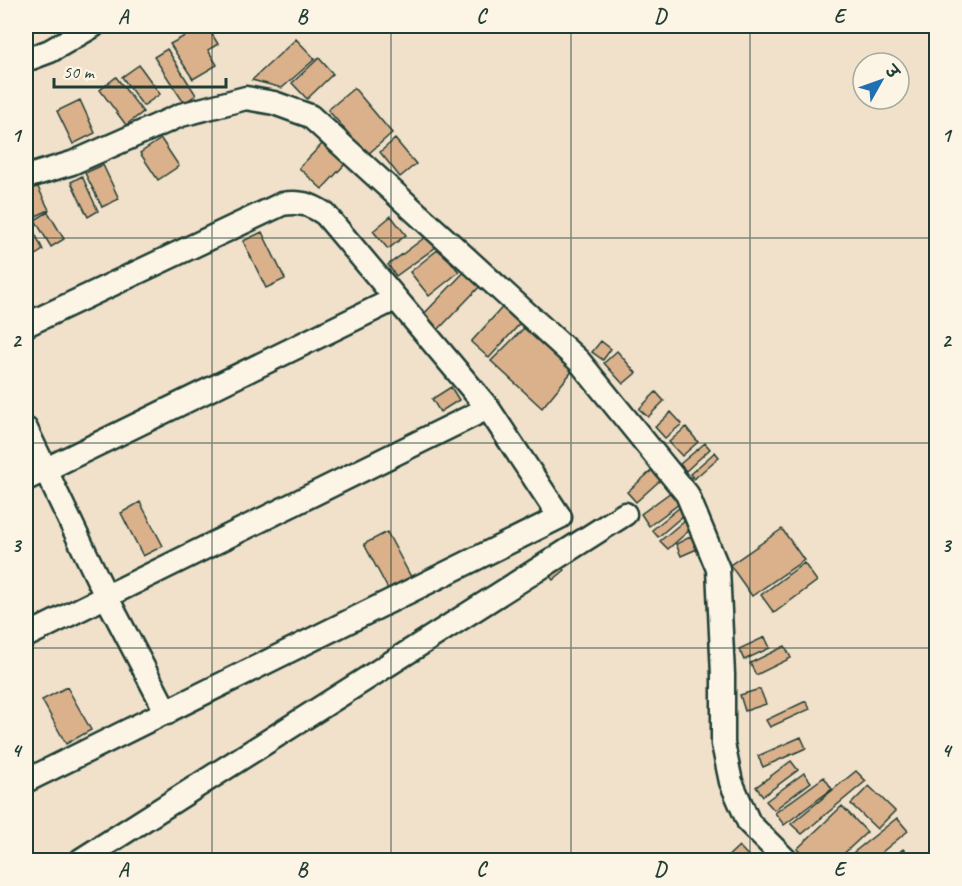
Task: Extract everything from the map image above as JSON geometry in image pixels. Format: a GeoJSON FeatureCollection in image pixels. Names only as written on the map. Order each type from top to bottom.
{"type":"FeatureCollection","features":[{"type":"Feature","properties":{"kind":"street"},"geometry":{"type":"LineString","coordinates":[[26,60],[50,51],[93,26]]}},
{"type":"Feature","properties":{"kind":"street"},"geometry":{"type":"LineString","coordinates":[[26,177],[72,163],[181,114],[246,99],[274,102],[310,116],[319,123],[579,361],[687,494],[718,569],[723,675],[723,744],[731,782],[749,823],[786,861]]}},
{"type":"Feature","properties":{"kind":"street"},"geometry":{"type":"LineString","coordinates":[[26,326],[282,204],[297,202],[310,204],[325,214],[488,408],[577,544]]}},
{"type":"Feature","properties":{"kind":"street"},"geometry":{"type":"LineString","coordinates":[[35,475],[395,299]]}},
{"type":"Feature","properties":{"kind":"street"},"geometry":{"type":"LineString","coordinates":[[26,636],[488,408]]}},
{"type":"Feature","properties":{"kind":"street"},"geometry":{"type":"LineString","coordinates":[[26,429],[35,475],[106,596],[167,712]]}},
{"type":"Feature","properties":{"kind":"street"},"geometry":{"type":"LineString","coordinates":[[81,861],[625,514]]}},
{"type":"Feature","properties":{"kind":"street"},"geometry":{"type":"LineString","coordinates":[[26,781],[560,517]]}},
{"type":"Feature","properties":{"kind":"building"},"geometry":{"type":"Polygon","coordinates":[[[207,26],[218,44],[208,50],[217,65],[193,79],[170,44],[207,26]]]}},
{"type":"Feature","properties":{"kind":"building"},"geometry":{"type":"Polygon","coordinates":[[[296,39],[315,59],[282,88],[252,80],[296,39]]]}},
{"type":"Feature","properties":{"kind":"building"},"geometry":{"type":"Polygon","coordinates":[[[167,49],[196,95],[184,103],[154,57],[167,49]]]}},
{"type":"Feature","properties":{"kind":"building"},"geometry":{"type":"Polygon","coordinates":[[[319,58],[333,74],[307,99],[292,83],[319,58]]]}},
{"type":"Feature","properties":{"kind":"building"},"geometry":{"type":"Polygon","coordinates":[[[139,65],[160,94],[143,106],[122,77],[139,65]]]}},
{"type":"Feature","properties":{"kind":"building"},"geometry":{"type":"Polygon","coordinates":[[[116,77],[143,112],[126,125],[100,90],[116,77]]]}},
{"type":"Feature","properties":{"kind":"building"},"geometry":{"type":"Polygon","coordinates":[[[354,88],[392,133],[367,155],[328,110],[354,88]]]}},
{"type":"Feature","properties":{"kind":"building"},"geometry":{"type":"Polygon","coordinates":[[[80,100],[95,133],[73,144],[57,111],[80,100]]]}},
{"type":"Feature","properties":{"kind":"building"},"geometry":{"type":"Polygon","coordinates":[[[161,139],[179,166],[158,180],[140,153],[161,139]]]}},
{"type":"Feature","properties":{"kind":"building"},"geometry":{"type":"Polygon","coordinates":[[[395,139],[416,164],[400,177],[380,152],[395,139]]]}},
{"type":"Feature","properties":{"kind":"building"},"geometry":{"type":"Polygon","coordinates":[[[324,142],[346,163],[322,189],[299,168],[324,142]]]}},
{"type":"Feature","properties":{"kind":"building"},"geometry":{"type":"Polygon","coordinates":[[[103,165],[119,199],[102,207],[85,173],[103,165]]]}},
{"type":"Feature","properties":{"kind":"building"},"geometry":{"type":"Polygon","coordinates":[[[82,176],[98,211],[88,217],[71,182],[82,176]]]}},
{"type":"Feature","properties":{"kind":"building"},"geometry":{"type":"Polygon","coordinates":[[[35,181],[49,210],[30,219],[26,209],[26,185],[35,181]]]}},
{"type":"Feature","properties":{"kind":"building"},"geometry":{"type":"Polygon","coordinates":[[[48,212],[64,239],[51,247],[35,220],[48,212]]]}},
{"type":"Feature","properties":{"kind":"building"},"geometry":{"type":"Polygon","coordinates":[[[26,215],[43,250],[34,256],[26,241],[26,215]]]}},
{"type":"Feature","properties":{"kind":"building"},"geometry":{"type":"Polygon","coordinates":[[[391,216],[406,235],[388,249],[373,231],[391,216]]]}},
{"type":"Feature","properties":{"kind":"building"},"geometry":{"type":"Polygon","coordinates":[[[262,232],[285,279],[266,288],[243,241],[262,232]]]}},
{"type":"Feature","properties":{"kind":"building"},"geometry":{"type":"Polygon","coordinates":[[[428,235],[436,247],[396,276],[388,265],[428,235]]]}},
{"type":"Feature","properties":{"kind":"building"},"geometry":{"type":"Polygon","coordinates":[[[440,248],[459,272],[429,296],[410,272],[440,248]]]}},
{"type":"Feature","properties":{"kind":"building"},"geometry":{"type":"Polygon","coordinates":[[[470,266],[485,281],[436,332],[421,317],[470,266]]]}},
{"type":"Feature","properties":{"kind":"building"},"geometry":{"type":"Polygon","coordinates":[[[507,302],[525,318],[489,358],[471,342],[507,302]]]}},
{"type":"Feature","properties":{"kind":"building"},"geometry":{"type":"Polygon","coordinates":[[[524,328],[574,369],[542,408],[491,361],[524,328]]]}},
{"type":"Feature","properties":{"kind":"building"},"geometry":{"type":"Polygon","coordinates":[[[601,341],[611,349],[603,360],[592,352],[601,341]]]}},
{"type":"Feature","properties":{"kind":"building"},"geometry":{"type":"Polygon","coordinates":[[[617,351],[636,373],[623,384],[604,363],[617,351]]]}},
{"type":"Feature","properties":{"kind":"building"},"geometry":{"type":"Polygon","coordinates":[[[451,387],[459,400],[440,412],[432,399],[451,387]]]}},
{"type":"Feature","properties":{"kind":"building"},"geometry":{"type":"Polygon","coordinates":[[[656,392],[664,401],[648,417],[639,409],[656,392]]]}},
{"type":"Feature","properties":{"kind":"building"},"geometry":{"type":"Polygon","coordinates":[[[671,412],[682,424],[665,438],[655,427],[671,412]]]}},
{"type":"Feature","properties":{"kind":"building"},"geometry":{"type":"Polygon","coordinates":[[[686,427],[698,442],[682,456],[669,442],[686,427]]]}},
{"type":"Feature","properties":{"kind":"building"},"geometry":{"type":"Polygon","coordinates":[[[705,443],[710,449],[686,471],[680,464],[705,443]]]}},
{"type":"Feature","properties":{"kind":"building"},"geometry":{"type":"Polygon","coordinates":[[[715,452],[719,457],[694,479],[690,474],[715,452]]]}},
{"type":"Feature","properties":{"kind":"building"},"geometry":{"type":"Polygon","coordinates":[[[658,465],[666,475],[636,502],[627,492],[658,465]]]}},
{"type":"Feature","properties":{"kind":"building"},"geometry":{"type":"Polygon","coordinates":[[[671,492],[679,504],[649,526],[641,514],[671,492]]]}},
{"type":"Feature","properties":{"kind":"building"},"geometry":{"type":"Polygon","coordinates":[[[140,502],[163,546],[143,556],[121,513],[140,502]]]}},
{"type":"Feature","properties":{"kind":"building"},"geometry":{"type":"Polygon","coordinates":[[[679,508],[685,514],[658,537],[652,530],[679,508]]]}},
{"type":"Feature","properties":{"kind":"building"},"geometry":{"type":"Polygon","coordinates":[[[685,520],[692,528],[668,549],[660,541],[685,520]]]}},
{"type":"Feature","properties":{"kind":"building"},"geometry":{"type":"Polygon","coordinates":[[[782,529],[804,560],[752,596],[730,565],[782,529]]]}},
{"type":"Feature","properties":{"kind":"building"},"geometry":{"type":"Polygon","coordinates":[[[387,532],[411,577],[388,589],[364,544],[387,532]]]}},
{"type":"Feature","properties":{"kind":"building"},"geometry":{"type":"Polygon","coordinates":[[[692,536],[697,549],[681,556],[676,544],[692,536]]]}},
{"type":"Feature","properties":{"kind":"building"},"geometry":{"type":"Polygon","coordinates":[[[557,561],[565,570],[553,580],[545,571],[557,561]]]}},
{"type":"Feature","properties":{"kind":"building"},"geometry":{"type":"Polygon","coordinates":[[[804,563],[817,581],[774,613],[761,595],[804,563]]]}},
{"type":"Feature","properties":{"kind":"building"},"geometry":{"type":"Polygon","coordinates":[[[765,637],[770,648],[744,660],[739,649],[765,637]]]}},
{"type":"Feature","properties":{"kind":"building"},"geometry":{"type":"Polygon","coordinates":[[[785,646],[791,658],[756,675],[750,663],[785,646]]]}},
{"type":"Feature","properties":{"kind":"building"},"geometry":{"type":"Polygon","coordinates":[[[67,687],[91,730],[66,744],[42,700],[67,687]]]}},
{"type":"Feature","properties":{"kind":"building"},"geometry":{"type":"Polygon","coordinates":[[[760,689],[766,704],[745,711],[740,695],[760,689]]]}},
{"type":"Feature","properties":{"kind":"building"},"geometry":{"type":"Polygon","coordinates":[[[806,701],[810,709],[770,727],[766,720],[806,701]]]}},
{"type":"Feature","properties":{"kind":"building"},"geometry":{"type":"Polygon","coordinates":[[[801,737],[806,748],[763,767],[758,756],[801,737]]]}},
{"type":"Feature","properties":{"kind":"building"},"geometry":{"type":"Polygon","coordinates":[[[791,761],[798,770],[763,796],[756,787],[791,761]]]}},
{"type":"Feature","properties":{"kind":"building"},"geometry":{"type":"Polygon","coordinates":[[[856,771],[866,781],[802,834],[791,824],[856,771]]]}},
{"type":"Feature","properties":{"kind":"building"},"geometry":{"type":"Polygon","coordinates":[[[804,773],[811,782],[774,810],[766,801],[804,773]]]}},
{"type":"Feature","properties":{"kind":"building"},"geometry":{"type":"Polygon","coordinates":[[[824,777],[832,789],[784,825],[775,813],[824,777]]]}},
{"type":"Feature","properties":{"kind":"building"},"geometry":{"type":"Polygon","coordinates":[[[869,786],[895,811],[877,829],[851,804],[869,786]]]}},
{"type":"Feature","properties":{"kind":"building"},"geometry":{"type":"Polygon","coordinates":[[[842,806],[867,832],[837,860],[808,860],[797,849],[842,806]]]}},
{"type":"Feature","properties":{"kind":"building"},"geometry":{"type":"Polygon","coordinates":[[[897,818],[908,831],[872,860],[844,860],[897,818]]]}},
{"type":"Feature","properties":{"kind":"building"},"geometry":{"type":"Polygon","coordinates":[[[739,846],[752,860],[724,860],[739,846]]]}},
{"type":"Feature","properties":{"kind":"building"},"geometry":{"type":"Polygon","coordinates":[[[903,849],[909,856],[904,860],[890,860],[903,849]]]}}]}
